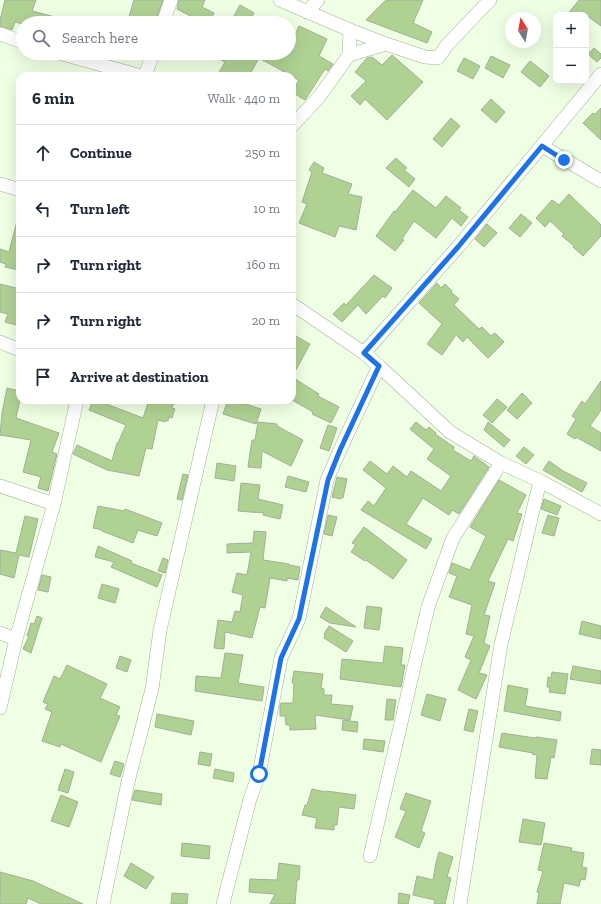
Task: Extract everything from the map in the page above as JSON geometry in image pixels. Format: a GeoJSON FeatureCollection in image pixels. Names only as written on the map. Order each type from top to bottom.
{"type":"FeatureCollection","features":[{"type":"Feature","properties":{"kind":"street"},"geometry":{"type":"LineString","coordinates":[[165,16],[171,0]]}},
{"type":"Feature","properties":{"kind":"street"},"geometry":{"type":"LineString","coordinates":[[280,0],[386,44],[425,57],[438,58],[447,45],[490,0]]}},
{"type":"Feature","properties":{"kind":"street"},"geometry":{"type":"LineString","coordinates":[[308,12],[318,0]]}},
{"type":"Feature","properties":{"kind":"street"},"geometry":{"type":"LineString","coordinates":[[296,122],[319,97],[349,55],[350,30]]}},
{"type":"Feature","properties":{"kind":"street"},"geometry":{"type":"LineString","coordinates":[[0,34],[16,40]]}},
{"type":"Feature","properties":{"kind":"street"},"geometry":{"type":"LineString","coordinates":[[349,55],[386,44]]}},
{"type":"Feature","properties":{"kind":"street"},"geometry":{"type":"LineString","coordinates":[[84,60],[127,72]]}},
{"type":"Feature","properties":{"kind":"street"},"geometry":{"type":"LineString","coordinates":[[146,72],[151,60]]}},
{"type":"Feature","properties":{"kind":"street"},"geometry":{"type":"LineString","coordinates":[[364,353],[458,247],[601,74]]}},
{"type":"Feature","properties":{"kind":"street"},"geometry":{"type":"LineString","coordinates":[[542,146],[601,181]]}},
{"type":"Feature","properties":{"kind":"street"},"geometry":{"type":"LineString","coordinates":[[0,184],[16,189]]}},
{"type":"Feature","properties":{"kind":"street"},"geometry":{"type":"LineString","coordinates":[[296,307],[364,353],[450,432],[501,463],[540,481],[601,514]]}},
{"type":"Feature","properties":{"kind":"street"},"geometry":{"type":"LineString","coordinates":[[0,342],[16,348]]}},
{"type":"Feature","properties":{"kind":"street"},"geometry":{"type":"LineString","coordinates":[[223,904],[250,798],[259,774],[281,658],[299,619],[328,480],[340,450],[379,366]]}},
{"type":"Feature","properties":{"kind":"street"},"geometry":{"type":"LineString","coordinates":[[0,708],[16,639],[54,504],[76,404]]}},
{"type":"Feature","properties":{"kind":"street"},"geometry":{"type":"LineString","coordinates":[[103,904],[128,782],[152,689],[160,630],[212,404]]}},
{"type":"Feature","properties":{"kind":"street"},"geometry":{"type":"LineString","coordinates":[[370,856],[428,607],[453,538],[501,463]]}},
{"type":"Feature","properties":{"kind":"street"},"geometry":{"type":"LineString","coordinates":[[460,904],[501,644],[540,481]]}},
{"type":"Feature","properties":{"kind":"street"},"geometry":{"type":"LineString","coordinates":[[0,486],[54,504]]}},
{"type":"Feature","properties":{"kind":"street"},"geometry":{"type":"LineString","coordinates":[[0,633],[16,639]]}},
{"type":"Feature","properties":{"kind":"building"},"geometry":{"type":"Polygon","coordinates":[[[5,0],[36,0],[32,11],[51,16],[16,16],[16,22],[12,30],[0,26],[5,0]]]}},
{"type":"Feature","properties":{"kind":"building"},"geometry":{"type":"Polygon","coordinates":[[[134,0],[163,0],[157,16],[129,16],[134,0]]]}},
{"type":"Feature","properties":{"kind":"building"},"geometry":{"type":"Polygon","coordinates":[[[179,0],[205,0],[202,7],[214,13],[212,16],[190,16],[177,9],[179,0]]]}},
{"type":"Feature","properties":{"kind":"building"},"geometry":{"type":"Polygon","coordinates":[[[386,0],[423,0],[413,23],[432,32],[427,43],[366,20],[386,0]]]}},
{"type":"Feature","properties":{"kind":"building"},"geometry":{"type":"Polygon","coordinates":[[[579,0],[601,0],[601,26],[589,17],[589,12],[569,12],[579,0]]]}},
{"type":"Feature","properties":{"kind":"building"},"geometry":{"type":"Polygon","coordinates":[[[240,5],[254,13],[252,16],[234,16],[240,5]]]}},
{"type":"Feature","properties":{"kind":"building"},"geometry":{"type":"Polygon","coordinates":[[[299,26],[327,39],[319,56],[333,64],[328,71],[325,69],[305,100],[296,94],[296,85],[299,80],[296,78],[296,72],[284,72],[263,60],[296,60],[296,33],[299,26]]]}},
{"type":"Feature","properties":{"kind":"building"},"geometry":{"type":"Polygon","coordinates":[[[594,48],[601,54],[601,58],[597,62],[589,55],[594,48]]]}},
{"type":"Feature","properties":{"kind":"building"},"geometry":{"type":"Polygon","coordinates":[[[392,55],[423,82],[387,120],[365,99],[360,105],[351,96],[366,81],[355,72],[367,58],[372,57],[382,65],[392,55]]]}},
{"type":"Feature","properties":{"kind":"building"},"geometry":{"type":"Polygon","coordinates":[[[491,56],[510,65],[503,78],[485,68],[491,56]]]}},
{"type":"Feature","properties":{"kind":"building"},"geometry":{"type":"Polygon","coordinates":[[[464,58],[480,66],[473,79],[457,71],[464,58]]]}},
{"type":"Feature","properties":{"kind":"building"},"geometry":{"type":"Polygon","coordinates":[[[221,60],[258,60],[251,72],[219,72],[225,62],[221,60]]]}},
{"type":"Feature","properties":{"kind":"building"},"geometry":{"type":"Polygon","coordinates":[[[530,61],[549,76],[540,87],[521,72],[530,61]]]}},
{"type":"Feature","properties":{"kind":"building"},"geometry":{"type":"Polygon","coordinates":[[[491,99],[505,112],[496,123],[481,110],[491,99]]]}},
{"type":"Feature","properties":{"kind":"building"},"geometry":{"type":"Polygon","coordinates":[[[601,108],[601,140],[583,123],[593,113],[595,114],[601,108]]]}},
{"type":"Feature","properties":{"kind":"building"},"geometry":{"type":"Polygon","coordinates":[[[451,118],[460,126],[442,147],[433,139],[451,118]]]}},
{"type":"Feature","properties":{"kind":"building"},"geometry":{"type":"Polygon","coordinates":[[[396,158],[407,168],[404,170],[415,179],[409,187],[386,168],[396,158]]]}},
{"type":"Feature","properties":{"kind":"building"},"geometry":{"type":"Polygon","coordinates":[[[314,162],[324,168],[322,173],[352,184],[348,194],[362,197],[356,230],[339,226],[335,237],[299,223],[307,204],[302,202],[312,172],[309,170],[314,162]]]}},
{"type":"Feature","properties":{"kind":"building"},"geometry":{"type":"Polygon","coordinates":[[[413,190],[436,208],[446,196],[461,208],[459,210],[468,217],[461,226],[452,218],[436,238],[414,221],[402,239],[404,240],[395,251],[376,236],[394,211],[395,212],[413,190]]]}},
{"type":"Feature","properties":{"kind":"building"},"geometry":{"type":"Polygon","coordinates":[[[569,194],[601,225],[601,236],[583,256],[562,236],[564,234],[550,221],[545,227],[536,218],[552,200],[559,205],[569,194]]]}},
{"type":"Feature","properties":{"kind":"building"},"geometry":{"type":"Polygon","coordinates":[[[521,214],[532,223],[520,237],[509,228],[521,214]]]}},
{"type":"Feature","properties":{"kind":"building"},"geometry":{"type":"Polygon","coordinates":[[[487,224],[497,233],[484,247],[475,239],[487,224]]]}},
{"type":"Feature","properties":{"kind":"building"},"geometry":{"type":"Polygon","coordinates":[[[16,225],[16,269],[5,267],[6,264],[0,262],[0,249],[9,252],[16,225]]]}},
{"type":"Feature","properties":{"kind":"building"},"geometry":{"type":"Polygon","coordinates":[[[374,275],[392,288],[385,298],[383,296],[366,314],[358,305],[342,322],[333,314],[344,303],[346,305],[374,275]]]}},
{"type":"Feature","properties":{"kind":"building"},"geometry":{"type":"Polygon","coordinates":[[[437,283],[441,288],[445,284],[452,291],[451,292],[459,299],[454,305],[479,329],[482,327],[491,336],[495,333],[504,342],[488,358],[467,337],[463,342],[456,335],[442,355],[427,344],[442,324],[419,303],[437,283]]]}},
{"type":"Feature","properties":{"kind":"building"},"geometry":{"type":"Polygon","coordinates":[[[0,284],[16,288],[16,325],[5,322],[8,314],[0,312],[0,284]]]}},
{"type":"Feature","properties":{"kind":"building"},"geometry":{"type":"Polygon","coordinates":[[[296,336],[310,344],[296,370],[296,336]]]}},
{"type":"Feature","properties":{"kind":"building"},"geometry":{"type":"Polygon","coordinates":[[[296,380],[319,394],[318,396],[339,407],[331,423],[312,414],[313,412],[296,402],[296,380]]]}},
{"type":"Feature","properties":{"kind":"building"},"geometry":{"type":"Polygon","coordinates":[[[601,381],[601,410],[590,426],[601,433],[601,451],[576,437],[575,439],[567,434],[576,419],[572,416],[582,401],[585,404],[601,381]]]}},
{"type":"Feature","properties":{"kind":"building"},"geometry":{"type":"Polygon","coordinates":[[[7,388],[16,390],[16,404],[19,404],[16,418],[59,433],[52,452],[57,454],[48,491],[38,488],[41,477],[23,472],[31,440],[0,435],[2,413],[7,388]]]}},
{"type":"Feature","properties":{"kind":"building"},"geometry":{"type":"Polygon","coordinates":[[[522,393],[532,403],[517,419],[507,410],[522,393]]]}},
{"type":"Feature","properties":{"kind":"building"},"geometry":{"type":"Polygon","coordinates":[[[497,399],[507,407],[492,423],[483,415],[497,399]]]}},
{"type":"Feature","properties":{"kind":"building"},"geometry":{"type":"Polygon","coordinates":[[[91,404],[106,404],[143,418],[148,404],[173,404],[172,408],[175,409],[172,418],[169,417],[168,421],[165,420],[165,422],[158,420],[152,449],[146,448],[139,476],[107,470],[73,454],[77,445],[112,461],[117,443],[126,425],[89,410],[91,404]]]}},
{"type":"Feature","properties":{"kind":"building"},"geometry":{"type":"Polygon","coordinates":[[[227,404],[248,404],[261,409],[256,424],[223,414],[227,404]]]}},
{"type":"Feature","properties":{"kind":"building"},"geometry":{"type":"Polygon","coordinates":[[[258,422],[277,424],[277,426],[303,440],[291,466],[262,451],[261,468],[248,467],[252,440],[255,440],[258,422]]]}},
{"type":"Feature","properties":{"kind":"building"},"geometry":{"type":"Polygon","coordinates":[[[416,422],[426,430],[429,427],[436,433],[435,434],[454,447],[453,450],[471,461],[474,456],[489,467],[459,514],[452,510],[449,515],[423,498],[406,524],[432,539],[426,549],[361,510],[368,501],[374,506],[386,488],[363,470],[370,461],[387,474],[393,466],[407,477],[411,471],[441,491],[451,476],[427,459],[434,449],[410,429],[416,422]]]}},
{"type":"Feature","properties":{"kind":"building"},"geometry":{"type":"Polygon","coordinates":[[[488,422],[510,440],[504,447],[484,430],[488,422]]]}},
{"type":"Feature","properties":{"kind":"building"},"geometry":{"type":"Polygon","coordinates":[[[328,425],[337,428],[329,451],[320,448],[328,425]]]}},
{"type":"Feature","properties":{"kind":"building"},"geometry":{"type":"Polygon","coordinates":[[[524,447],[534,455],[526,464],[516,456],[524,447]]]}},
{"type":"Feature","properties":{"kind":"building"},"geometry":{"type":"Polygon","coordinates":[[[549,461],[563,471],[587,483],[582,492],[543,470],[549,461]]]}},
{"type":"Feature","properties":{"kind":"building"},"geometry":{"type":"Polygon","coordinates":[[[217,463],[236,466],[234,481],[215,478],[217,463]]]}},
{"type":"Feature","properties":{"kind":"building"},"geometry":{"type":"Polygon","coordinates":[[[183,474],[188,475],[182,500],[177,499],[183,474]]]}},
{"type":"Feature","properties":{"kind":"building"},"geometry":{"type":"Polygon","coordinates":[[[288,476],[309,482],[306,492],[285,487],[288,476]]]}},
{"type":"Feature","properties":{"kind":"building"},"geometry":{"type":"Polygon","coordinates":[[[337,477],[347,479],[343,498],[342,497],[341,499],[332,497],[337,477]]]}},
{"type":"Feature","properties":{"kind":"building"},"geometry":{"type":"Polygon","coordinates":[[[499,480],[526,495],[517,513],[522,514],[513,541],[508,539],[488,581],[495,583],[484,615],[490,616],[484,643],[490,646],[479,673],[487,675],[476,699],[458,690],[471,660],[465,657],[474,636],[466,634],[472,605],[449,597],[457,576],[449,573],[452,563],[470,570],[486,536],[470,527],[499,480]]]}},
{"type":"Feature","properties":{"kind":"building"},"geometry":{"type":"Polygon","coordinates":[[[241,483],[260,485],[258,499],[283,505],[280,519],[263,515],[264,513],[238,511],[241,483]]]}},
{"type":"Feature","properties":{"kind":"building"},"geometry":{"type":"Polygon","coordinates":[[[544,499],[561,506],[557,515],[541,509],[544,499]]]}},
{"type":"Feature","properties":{"kind":"building"},"geometry":{"type":"Polygon","coordinates":[[[98,506],[124,511],[125,509],[162,523],[157,536],[138,530],[133,543],[102,530],[93,528],[98,506]]]}},
{"type":"Feature","properties":{"kind":"building"},"geometry":{"type":"Polygon","coordinates":[[[328,515],[337,517],[332,536],[324,534],[328,515]]]}},
{"type":"Feature","properties":{"kind":"building"},"geometry":{"type":"Polygon","coordinates":[[[548,515],[559,518],[554,536],[542,533],[548,515]]]}},
{"type":"Feature","properties":{"kind":"building"},"geometry":{"type":"Polygon","coordinates":[[[25,516],[38,519],[29,557],[19,555],[14,578],[0,574],[0,550],[16,553],[25,516]]]}},
{"type":"Feature","properties":{"kind":"building"},"geometry":{"type":"Polygon","coordinates":[[[364,527],[407,560],[393,579],[366,560],[365,561],[351,552],[356,545],[352,543],[364,527]]]}},
{"type":"Feature","properties":{"kind":"building"},"geometry":{"type":"Polygon","coordinates":[[[254,531],[266,532],[263,560],[300,567],[298,580],[287,578],[287,581],[270,578],[265,608],[260,607],[252,638],[225,632],[224,649],[214,648],[218,620],[232,622],[235,611],[240,612],[243,595],[232,592],[237,573],[247,575],[251,552],[227,553],[227,544],[253,543],[254,531]]]}},
{"type":"Feature","properties":{"kind":"building"},"geometry":{"type":"Polygon","coordinates":[[[98,546],[132,561],[131,563],[162,575],[157,587],[111,567],[114,562],[95,557],[98,546]]]}},
{"type":"Feature","properties":{"kind":"building"},"geometry":{"type":"Polygon","coordinates":[[[163,558],[168,560],[165,573],[158,571],[163,558]]]}},
{"type":"Feature","properties":{"kind":"building"},"geometry":{"type":"Polygon","coordinates":[[[42,575],[51,577],[48,592],[38,590],[42,575]]]}},
{"type":"Feature","properties":{"kind":"building"},"geometry":{"type":"Polygon","coordinates":[[[102,584],[119,589],[115,603],[98,598],[102,584]]]}},
{"type":"Feature","properties":{"kind":"building"},"geometry":{"type":"Polygon","coordinates":[[[367,606],[382,608],[379,630],[364,628],[367,606]]]}},
{"type":"Feature","properties":{"kind":"building"},"geometry":{"type":"Polygon","coordinates":[[[326,607],[356,627],[330,623],[320,617],[326,607]]]}},
{"type":"Feature","properties":{"kind":"building"},"geometry":{"type":"Polygon","coordinates":[[[37,616],[42,618],[31,653],[23,649],[29,636],[27,636],[31,623],[34,624],[37,616]]]}},
{"type":"Feature","properties":{"kind":"building"},"geometry":{"type":"Polygon","coordinates":[[[582,621],[601,626],[601,639],[579,634],[582,621]]]}},
{"type":"Feature","properties":{"kind":"building"},"geometry":{"type":"Polygon","coordinates":[[[329,626],[353,641],[346,652],[324,638],[324,634],[329,626]]]}},
{"type":"Feature","properties":{"kind":"building"},"geometry":{"type":"Polygon","coordinates":[[[385,646],[403,648],[401,665],[405,665],[401,687],[340,679],[342,659],[383,663],[385,646]]]}},
{"type":"Feature","properties":{"kind":"building"},"geometry":{"type":"Polygon","coordinates":[[[225,653],[243,655],[238,683],[264,687],[262,701],[195,691],[196,676],[221,678],[225,653]]]}},
{"type":"Feature","properties":{"kind":"building"},"geometry":{"type":"Polygon","coordinates":[[[120,656],[131,660],[127,672],[116,668],[120,656]]]}},
{"type":"Feature","properties":{"kind":"building"},"geometry":{"type":"Polygon","coordinates":[[[67,665],[107,684],[100,698],[120,707],[116,715],[120,716],[101,762],[61,744],[60,747],[42,741],[52,712],[45,709],[48,704],[43,702],[54,676],[60,679],[67,665]]]}},
{"type":"Feature","properties":{"kind":"building"},"geometry":{"type":"Polygon","coordinates":[[[573,666],[601,671],[601,684],[570,679],[573,666]]]}},
{"type":"Feature","properties":{"kind":"building"},"geometry":{"type":"Polygon","coordinates":[[[294,671],[323,674],[321,688],[324,689],[324,695],[332,695],[331,704],[353,706],[350,720],[315,715],[316,729],[290,730],[290,725],[286,725],[285,716],[280,716],[280,705],[281,703],[293,703],[294,683],[292,683],[294,671]]]}},
{"type":"Feature","properties":{"kind":"building"},"geometry":{"type":"Polygon","coordinates":[[[552,672],[568,674],[565,694],[549,692],[550,687],[547,687],[548,677],[551,678],[552,672]]]}},
{"type":"Feature","properties":{"kind":"building"},"geometry":{"type":"Polygon","coordinates":[[[508,685],[528,689],[525,706],[561,712],[560,721],[504,711],[508,685]]]}},
{"type":"Feature","properties":{"kind":"building"},"geometry":{"type":"Polygon","coordinates":[[[427,694],[446,699],[440,721],[421,715],[427,694]]]}},
{"type":"Feature","properties":{"kind":"building"},"geometry":{"type":"Polygon","coordinates":[[[387,699],[396,700],[393,720],[385,720],[387,699]]]}},
{"type":"Feature","properties":{"kind":"building"},"geometry":{"type":"Polygon","coordinates":[[[469,709],[478,711],[473,732],[464,730],[469,709]]]}},
{"type":"Feature","properties":{"kind":"building"},"geometry":{"type":"Polygon","coordinates":[[[157,714],[194,721],[191,735],[155,727],[157,714]]]}},
{"type":"Feature","properties":{"kind":"building"},"geometry":{"type":"Polygon","coordinates":[[[343,720],[358,722],[357,732],[342,730],[343,720]]]}},
{"type":"Feature","properties":{"kind":"building"},"geometry":{"type":"Polygon","coordinates":[[[502,733],[557,740],[554,758],[551,757],[547,779],[535,778],[537,755],[499,747],[502,733]]]}},
{"type":"Feature","properties":{"kind":"building"},"geometry":{"type":"Polygon","coordinates":[[[364,739],[385,741],[383,752],[363,749],[364,739]]]}},
{"type":"Feature","properties":{"kind":"building"},"geometry":{"type":"Polygon","coordinates":[[[592,749],[601,750],[601,765],[590,764],[592,749]]]}},
{"type":"Feature","properties":{"kind":"building"},"geometry":{"type":"Polygon","coordinates":[[[200,752],[212,754],[210,766],[198,764],[200,752]]]}},
{"type":"Feature","properties":{"kind":"building"},"geometry":{"type":"Polygon","coordinates":[[[115,761],[124,764],[120,777],[110,774],[115,761]]]}},
{"type":"Feature","properties":{"kind":"building"},"geometry":{"type":"Polygon","coordinates":[[[65,769],[74,772],[68,793],[58,790],[65,769]]]}},
{"type":"Feature","properties":{"kind":"building"},"geometry":{"type":"Polygon","coordinates":[[[215,769],[234,773],[233,782],[213,778],[215,769]]]}},
{"type":"Feature","properties":{"kind":"building"},"geometry":{"type":"Polygon","coordinates":[[[312,789],[356,795],[354,809],[339,807],[337,825],[334,825],[334,830],[315,828],[317,818],[302,815],[312,789]]]}},
{"type":"Feature","properties":{"kind":"building"},"geometry":{"type":"Polygon","coordinates":[[[135,790],[162,794],[161,805],[132,800],[135,790]]]}},
{"type":"Feature","properties":{"kind":"building"},"geometry":{"type":"Polygon","coordinates":[[[406,793],[431,801],[421,831],[425,833],[419,848],[395,837],[406,811],[400,809],[406,793]]]}},
{"type":"Feature","properties":{"kind":"building"},"geometry":{"type":"Polygon","coordinates":[[[61,795],[78,802],[69,827],[51,821],[61,795]]]}},
{"type":"Feature","properties":{"kind":"building"},"geometry":{"type":"Polygon","coordinates":[[[523,819],[545,823],[541,845],[519,842],[523,819]]]}},
{"type":"Feature","properties":{"kind":"building"},"geometry":{"type":"Polygon","coordinates":[[[182,843],[210,846],[209,859],[181,856],[182,843]]]}},
{"type":"Feature","properties":{"kind":"building"},"geometry":{"type":"Polygon","coordinates":[[[544,843],[572,848],[571,851],[584,853],[582,867],[587,868],[585,880],[581,879],[579,886],[564,883],[560,904],[537,904],[539,893],[537,892],[543,871],[538,870],[544,843]]]}},
{"type":"Feature","properties":{"kind":"building"},"geometry":{"type":"Polygon","coordinates":[[[439,852],[453,857],[447,877],[451,878],[445,904],[434,904],[435,900],[413,895],[417,876],[433,880],[439,852]]]}},
{"type":"Feature","properties":{"kind":"building"},"geometry":{"type":"Polygon","coordinates":[[[131,863],[154,877],[146,889],[124,876],[131,863]]]}},
{"type":"Feature","properties":{"kind":"building"},"geometry":{"type":"Polygon","coordinates":[[[279,863],[300,866],[295,904],[270,904],[275,894],[249,892],[250,879],[277,880],[279,863]]]}},
{"type":"Feature","properties":{"kind":"building"},"geometry":{"type":"Polygon","coordinates":[[[0,872],[33,881],[83,904],[41,904],[28,898],[26,904],[0,904],[0,872]]]}},
{"type":"Feature","properties":{"kind":"building"},"geometry":{"type":"Polygon","coordinates":[[[172,893],[188,894],[187,904],[171,904],[172,893]]]}},
{"type":"Feature","properties":{"kind":"building"},"geometry":{"type":"Polygon","coordinates":[[[399,893],[410,895],[408,904],[398,904],[399,893]]]}},
{"type":"Feature","properties":{"kind":"route"},"geometry":{"type":"LineString","coordinates":[[259,774],[281,658],[299,619],[328,480],[340,450],[379,366],[364,353],[458,247],[542,146],[564,160]]}}]}
